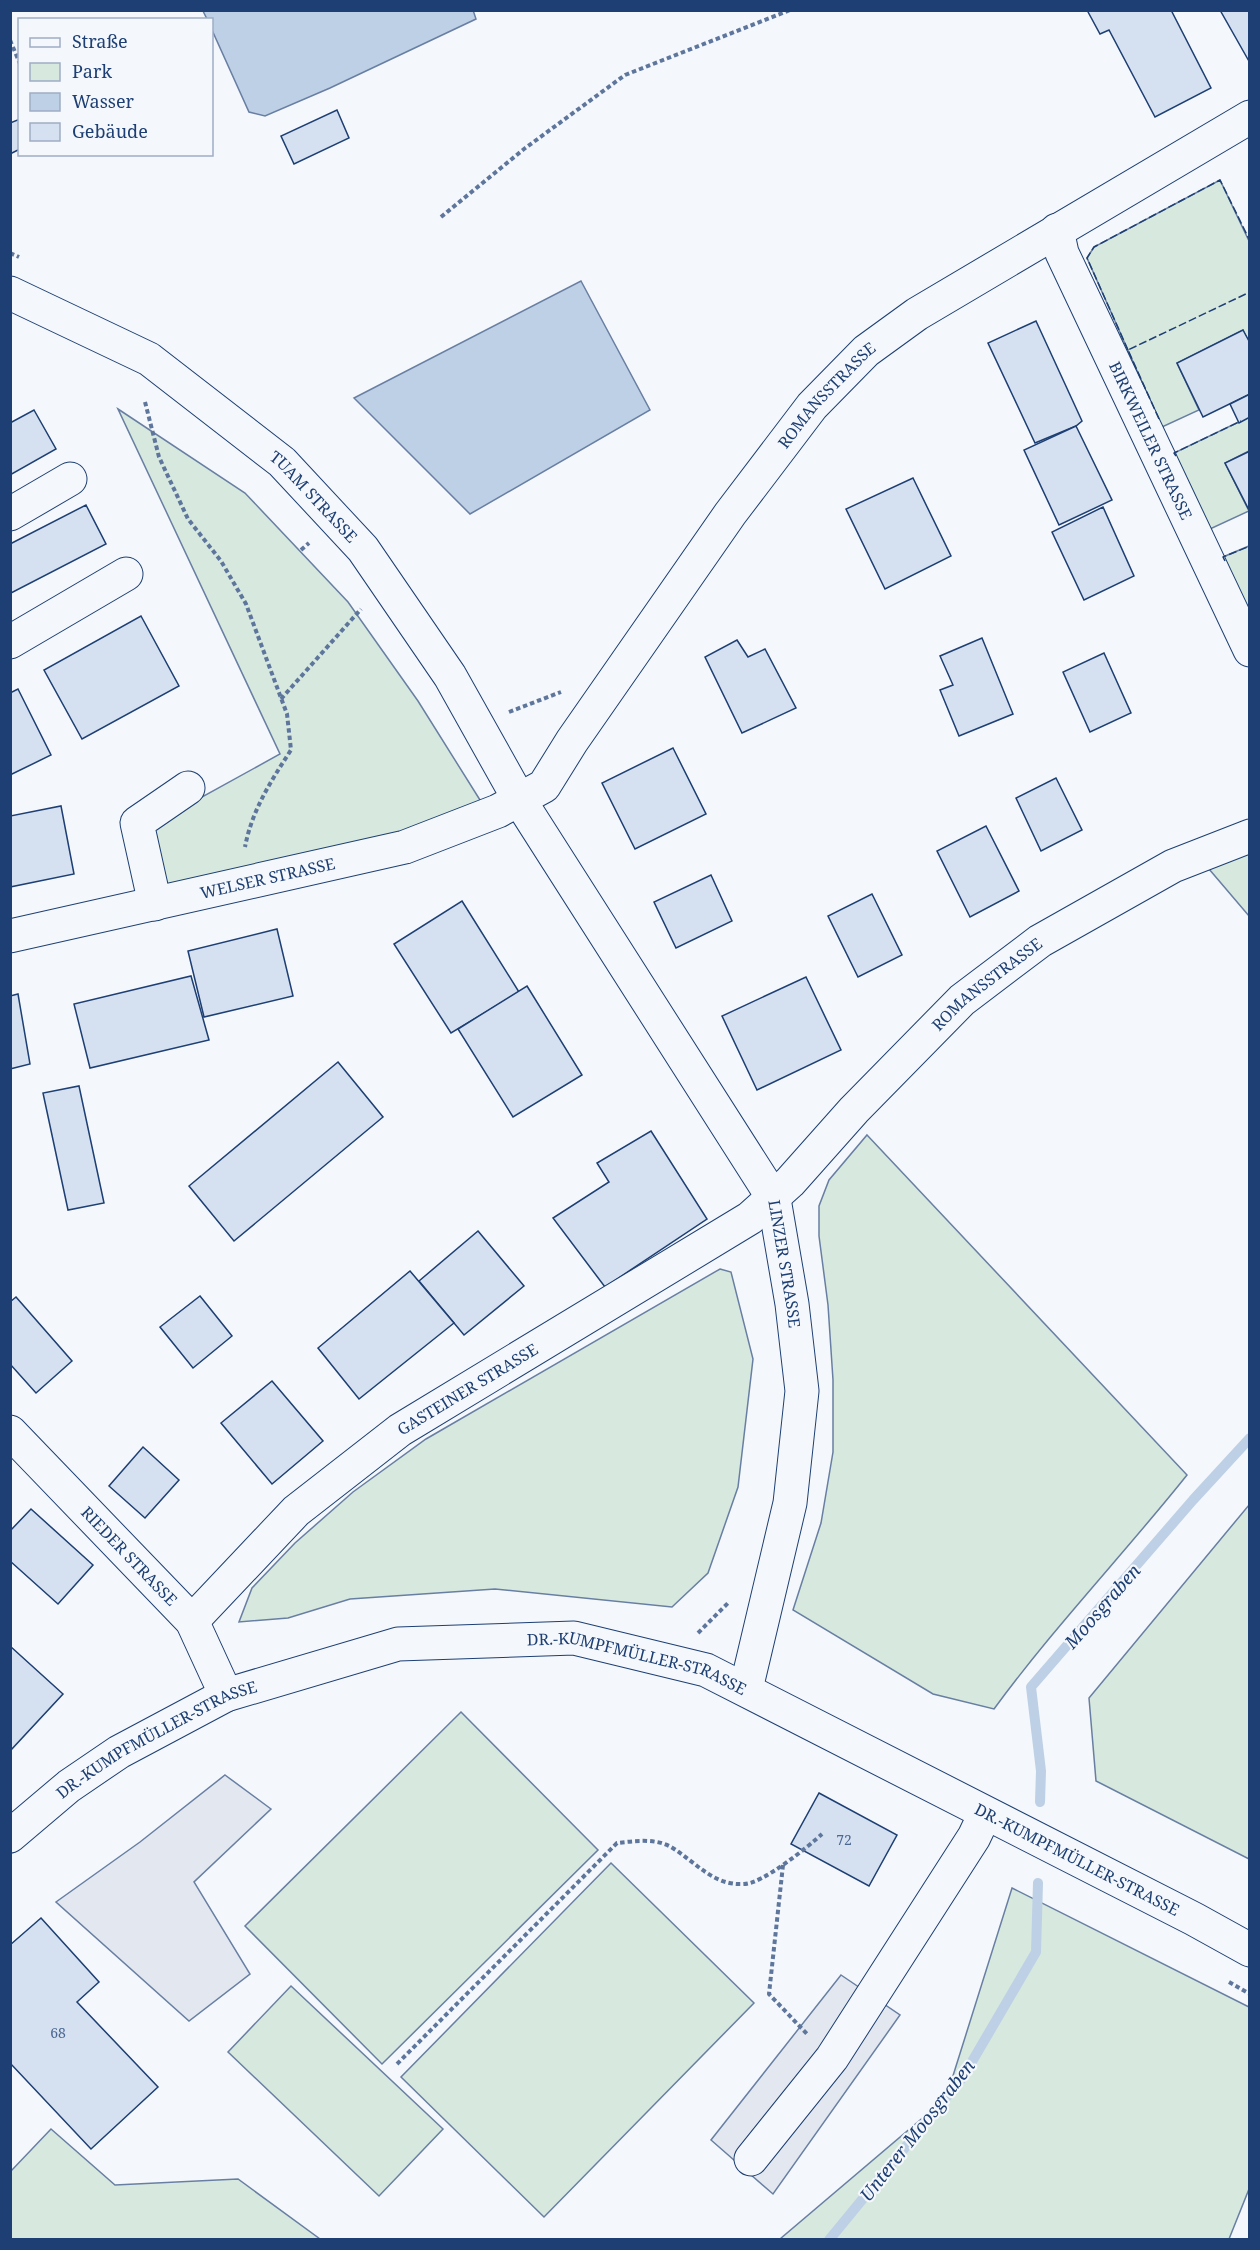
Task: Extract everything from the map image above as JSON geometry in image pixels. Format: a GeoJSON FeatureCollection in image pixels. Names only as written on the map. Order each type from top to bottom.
{"type":"FeatureCollection","features":[{"type":"Feature","properties":{"kind":"street","name":"ROMANSSTRASSE"},"geometry":{"type":"LineString","coordinates":[[520,801],[544,786],[572,741],[730,514],[812,406],[866,351],[917,314],[1250,117]]}},
{"type":"Feature","properties":{"kind":"street","name":"BIRKWEILER STRASSE"},"geometry":{"type":"LineString","coordinates":[[1057,230],[1062,253],[1250,650]]}},
{"type":"Feature","properties":{"kind":"street","name":"TUAM STRASSE"},"geometry":{"type":"LineString","coordinates":[[10,293],[149,359],[282,462],[363,549],[450,676],[520,801]]}},
{"type":"Feature","properties":{"kind":"street"},"geometry":{"type":"LineString","coordinates":[[10,514],[70,479]]}},
{"type":"Feature","properties":{"kind":"street"},"geometry":{"type":"LineString","coordinates":[[11,641],[126,574]]}},
{"type":"Feature","properties":{"kind":"street"},"geometry":{"type":"LineString","coordinates":[[155,904],[137,823],[188,789]]}},
{"type":"Feature","properties":{"kind":"street","name":"WELSER STRASSE"},"geometry":{"type":"LineString","coordinates":[[10,936],[405,847],[520,801]]}},
{"type":"Feature","properties":{"kind":"street","name":"LINZER STRASSE"},"geometry":{"type":"LineString","coordinates":[[520,801],[774,1199],[792,1304],[802,1391],[790,1503],[746,1689]]}},
{"type":"Feature","properties":{"kind":"street","name":"ROMANSSTRASSE"},"geometry":{"type":"LineString","coordinates":[[774,1199],[854,1110],[962,1000],[1040,941],[1173,866],[1250,836]]}},
{"type":"Feature","properties":{"kind":"street","name":"GASTEINER STRASSE"},"geometry":{"type":"LineString","coordinates":[[192,1621],[296,1511],[400,1430],[750,1218],[774,1199]]}},
{"type":"Feature","properties":{"kind":"street","name":"RIEDER STRASSE"},"geometry":{"type":"LineString","coordinates":[[10,1432],[192,1621],[226,1695]]}},
{"type":"Feature","properties":{"kind":"street","name":"DR.-KUMPFMÜLLER-STRASSE"},"geometry":{"type":"LineString","coordinates":[[10,1836],[69,1786],[119,1752],[226,1695],[398,1644],[574,1638],[706,1670],[1184,1914],[1250,1950]]}},
{"type":"Feature","properties":{"kind":"street"},"geometry":{"type":"LineString","coordinates":[[750,2159],[832,2058],[974,1837],[985,1814]]}},
{"type":"Feature","properties":{"kind":"path"},"geometry":{"type":"LineString","coordinates":[[441,217],[524,149],[625,75],[790,10]]}},
{"type":"Feature","properties":{"kind":"path"},"geometry":{"type":"LineString","coordinates":[[10,40],[18,59]]}},
{"type":"Feature","properties":{"kind":"path"},"geometry":{"type":"LineString","coordinates":[[143,395],[159,457],[188,519],[221,561],[246,604],[287,714],[291,750],[268,785],[249,825],[243,859],[244,884]]}},
{"type":"Feature","properties":{"kind":"path"},"geometry":{"type":"LineString","coordinates":[[301,550],[310,543],[303,533]]}},
{"type":"Feature","properties":{"kind":"path"},"geometry":{"type":"LineString","coordinates":[[354,599],[368,618]]}},
{"type":"Feature","properties":{"kind":"path"},"geometry":{"type":"LineString","coordinates":[[281,699],[361,609]]}},
{"type":"Feature","properties":{"kind":"path"},"geometry":{"type":"LineString","coordinates":[[671,1662],[732,1599]]}},
{"type":"Feature","properties":{"kind":"path"},"geometry":{"type":"LineString","coordinates":[[397,2064],[617,1843],[646,1840],[670,1846],[700,1870],[719,1881],[746,1885],[801,1853],[822,1834]]}},
{"type":"Feature","properties":{"kind":"path"},"geometry":{"type":"LineString","coordinates":[[784,1864],[770,1994],[832,2058]]}},
{"type":"Feature","properties":{"kind":"green space"},"geometry":{"type":"Polygon","coordinates":[[[1220,180],[1249,241],[1249,343],[1243,330],[1177,363],[1199,410],[1162,427],[1087,258],[1094,247],[1220,180]]]}},
{"type":"Feature","properties":{"kind":"green space"},"geometry":{"type":"Polygon","coordinates":[[[118,409],[245,493],[348,602],[418,701],[485,808],[421,833],[159,893],[144,829],[280,754],[118,409]]]}},
{"type":"Feature","properties":{"kind":"green space"},"geometry":{"type":"Polygon","coordinates":[[[1249,417],[1249,451],[1225,463],[1249,511],[1210,529],[1174,453],[1249,417]]]}},
{"type":"Feature","properties":{"kind":"green space"},"geometry":{"type":"Polygon","coordinates":[[[1249,546],[1249,615],[1223,557],[1249,546]]]}},
{"type":"Feature","properties":{"kind":"green space"},"geometry":{"type":"Polygon","coordinates":[[[1249,853],[1249,916],[1209,869],[1249,853]]]}},
{"type":"Feature","properties":{"kind":"green space"},"geometry":{"type":"Polygon","coordinates":[[[867,1135],[1187,1475],[1041,1649],[994,1709],[933,1694],[793,1610],[821,1523],[833,1452],[833,1380],[828,1305],[819,1236],[819,1206],[829,1180],[867,1135]]]}},
{"type":"Feature","properties":{"kind":"green space"},"geometry":{"type":"Polygon","coordinates":[[[720,1269],[731,1272],[753,1359],[738,1487],[708,1573],[672,1607],[495,1589],[350,1599],[288,1618],[239,1622],[252,1588],[295,1543],[353,1492],[426,1439],[720,1269]]]}},
{"type":"Feature","properties":{"kind":"green space"},"geometry":{"type":"Polygon","coordinates":[[[1249,1505],[1249,1859],[1096,1781],[1089,1698],[1249,1505]]]}},
{"type":"Feature","properties":{"kind":"green space"},"geometry":{"type":"Polygon","coordinates":[[[461,1712],[598,1850],[382,2064],[245,1926],[461,1712]]]}},
{"type":"Feature","properties":{"kind":"green space"},"geometry":{"type":"Polygon","coordinates":[[[611,1863],[754,2003],[544,2217],[401,2077],[611,1863]]]}},
{"type":"Feature","properties":{"kind":"green space"},"geometry":{"type":"Polygon","coordinates":[[[1012,1888],[1249,2007],[1249,2189],[1229,2239],[780,2239],[946,2098],[1012,1888]]]}},
{"type":"Feature","properties":{"kind":"green space"},"geometry":{"type":"Polygon","coordinates":[[[291,1986],[443,2129],[379,2196],[228,2052],[291,1986]]]}},
{"type":"Feature","properties":{"kind":"green space"},"geometry":{"type":"Polygon","coordinates":[[[51,2129],[115,2185],[238,2179],[320,2239],[11,2239],[11,2171],[51,2129]]]}},
{"type":"Feature","properties":{"kind":"shaded area"},"geometry":{"type":"Polygon","coordinates":[[[225,1775],[271,1809],[194,1882],[250,1974],[189,2021],[56,1902],[140,1842],[225,1775]]]}},
{"type":"Feature","properties":{"kind":"shaded area"},"geometry":{"type":"Polygon","coordinates":[[[841,1975],[900,2015],[773,2194],[711,2140],[841,1975]]]}},
{"type":"Feature","properties":{"kind":"water"},"geometry":{"type":"Polygon","coordinates":[[[473,10],[476,19],[265,116],[249,112],[213,32],[213,18],[206,18],[203,11],[473,10]]]}},
{"type":"Feature","properties":{"kind":"water"},"geometry":{"type":"Polygon","coordinates":[[[581,281],[650,410],[470,514],[354,398],[581,281]]]}},
{"type":"Feature","properties":{"kind":"building"},"geometry":{"type":"Polygon","coordinates":[[[1087,10],[1171,10],[1211,88],[1155,117],[1109,30],[1100,34],[1087,10]]]}},
{"type":"Feature","properties":{"kind":"building"},"geometry":{"type":"Polygon","coordinates":[[[1220,10],[1250,10],[1250,63],[1220,10]]]}},
{"type":"Feature","properties":{"kind":"building"},"geometry":{"type":"Polygon","coordinates":[[[337,110],[349,138],[294,164],[281,136],[337,110]]]}},
{"type":"Feature","properties":{"kind":"building"},"geometry":{"type":"Polygon","coordinates":[[[18,120],[18,150],[10,154],[10,123],[18,120]]]}},
{"type":"Feature","properties":{"kind":"building"},"geometry":{"type":"Polygon","coordinates":[[[1036,321],[1082,421],[1076,426],[1035,443],[988,343],[1036,321]]]}},
{"type":"Feature","properties":{"kind":"building"},"geometry":{"type":"Polygon","coordinates":[[[1243,330],[1250,343],[1250,394],[1203,417],[1177,363],[1243,330]]]}},
{"type":"Feature","properties":{"kind":"building"},"geometry":{"type":"Polygon","coordinates":[[[1250,394],[1250,417],[1239,423],[1230,404],[1250,394]]]}},
{"type":"Feature","properties":{"kind":"building"},"geometry":{"type":"Polygon","coordinates":[[[34,410],[56,449],[10,475],[10,423],[34,410]]]}},
{"type":"Feature","properties":{"kind":"building"},"geometry":{"type":"Polygon","coordinates":[[[1076,426],[1112,500],[1059,525],[1024,450],[1076,426]]]}},
{"type":"Feature","properties":{"kind":"building"},"geometry":{"type":"Polygon","coordinates":[[[1250,451],[1250,512],[1225,463],[1250,451]]]}},
{"type":"Feature","properties":{"kind":"building"},"geometry":{"type":"Polygon","coordinates":[[[913,478],[951,556],[885,589],[846,509],[913,478]]]}},
{"type":"Feature","properties":{"kind":"building"},"geometry":{"type":"Polygon","coordinates":[[[86,505],[106,544],[11,593],[10,544],[86,505]]]}},
{"type":"Feature","properties":{"kind":"building"},"geometry":{"type":"Polygon","coordinates":[[[1103,507],[1134,576],[1084,600],[1052,532],[1103,507]]]}},
{"type":"Feature","properties":{"kind":"building"},"geometry":{"type":"Polygon","coordinates":[[[141,616],[179,686],[82,739],[44,670],[141,616]]]}},
{"type":"Feature","properties":{"kind":"building"},"geometry":{"type":"Polygon","coordinates":[[[982,638],[1013,714],[959,736],[940,690],[953,685],[940,656],[982,638]]]}},
{"type":"Feature","properties":{"kind":"building"},"geometry":{"type":"Polygon","coordinates":[[[737,640],[748,657],[765,649],[796,708],[742,733],[705,657],[737,640]]]}},
{"type":"Feature","properties":{"kind":"building"},"geometry":{"type":"Polygon","coordinates":[[[1104,653],[1131,713],[1090,732],[1063,672],[1104,653]]]}},
{"type":"Feature","properties":{"kind":"building"},"geometry":{"type":"Polygon","coordinates":[[[18,689],[51,755],[10,775],[10,693],[18,689]]]}},
{"type":"Feature","properties":{"kind":"building"},"geometry":{"type":"Polygon","coordinates":[[[673,748],[706,814],[635,849],[602,783],[673,748]]]}},
{"type":"Feature","properties":{"kind":"building"},"geometry":{"type":"Polygon","coordinates":[[[1056,778],[1082,830],[1041,851],[1016,798],[1056,778]]]}},
{"type":"Feature","properties":{"kind":"building"},"geometry":{"type":"Polygon","coordinates":[[[61,806],[74,874],[10,887],[10,816],[61,806]]]}},
{"type":"Feature","properties":{"kind":"building"},"geometry":{"type":"Polygon","coordinates":[[[986,826],[1019,891],[970,917],[937,851],[986,826]]]}},
{"type":"Feature","properties":{"kind":"building"},"geometry":{"type":"Polygon","coordinates":[[[711,875],[732,921],[676,948],[654,902],[711,875]]]}},
{"type":"Feature","properties":{"kind":"building"},"geometry":{"type":"Polygon","coordinates":[[[872,894],[902,955],[858,977],[828,916],[872,894]]]}},
{"type":"Feature","properties":{"kind":"building"},"geometry":{"type":"Polygon","coordinates":[[[462,901],[519,992],[451,1033],[394,944],[462,901]]]}},
{"type":"Feature","properties":{"kind":"building"},"geometry":{"type":"Polygon","coordinates":[[[277,929],[293,996],[204,1017],[188,951],[277,929]]]}},
{"type":"Feature","properties":{"kind":"building"},"geometry":{"type":"Polygon","coordinates":[[[191,976],[209,1040],[90,1068],[74,1004],[191,976]]]}},
{"type":"Feature","properties":{"kind":"building"},"geometry":{"type":"Polygon","coordinates":[[[806,977],[841,1050],[757,1090],[722,1016],[806,977]]]}},
{"type":"Feature","properties":{"kind":"building"},"geometry":{"type":"Polygon","coordinates":[[[527,986],[582,1075],[513,1117],[458,1029],[527,986]]]}},
{"type":"Feature","properties":{"kind":"building"},"geometry":{"type":"Polygon","coordinates":[[[18,994],[30,1064],[10,1069],[10,996],[18,994]]]}},
{"type":"Feature","properties":{"kind":"building"},"geometry":{"type":"Polygon","coordinates":[[[338,1062],[383,1117],[234,1241],[189,1186],[338,1062]]]}},
{"type":"Feature","properties":{"kind":"building"},"geometry":{"type":"Polygon","coordinates":[[[79,1086],[104,1203],[68,1210],[43,1093],[79,1086]]]}},
{"type":"Feature","properties":{"kind":"building"},"geometry":{"type":"Polygon","coordinates":[[[651,1131],[707,1219],[605,1287],[553,1218],[609,1182],[597,1163],[651,1131]]]}},
{"type":"Feature","properties":{"kind":"building"},"geometry":{"type":"Polygon","coordinates":[[[478,1231],[524,1286],[464,1335],[419,1281],[478,1231]]]}},
{"type":"Feature","properties":{"kind":"building"},"geometry":{"type":"Polygon","coordinates":[[[410,1271],[454,1323],[359,1399],[318,1348],[410,1271]]]}},
{"type":"Feature","properties":{"kind":"building"},"geometry":{"type":"Polygon","coordinates":[[[200,1296],[232,1336],[193,1368],[160,1327],[200,1296]]]}},
{"type":"Feature","properties":{"kind":"building"},"geometry":{"type":"Polygon","coordinates":[[[16,1297],[72,1361],[36,1393],[10,1364],[10,1302],[16,1297]]]}},
{"type":"Feature","properties":{"kind":"building"},"geometry":{"type":"Polygon","coordinates":[[[272,1381],[323,1441],[272,1484],[221,1423],[272,1381]]]}},
{"type":"Feature","properties":{"kind":"building"},"geometry":{"type":"Polygon","coordinates":[[[143,1447],[179,1480],[145,1518],[109,1486],[143,1447]]]}},
{"type":"Feature","properties":{"kind":"building"},"geometry":{"type":"Polygon","coordinates":[[[31,1509],[93,1565],[58,1604],[10,1561],[10,1531],[31,1509]]]}},
{"type":"Feature","properties":{"kind":"building"},"geometry":{"type":"Polygon","coordinates":[[[10,1646],[63,1694],[10,1751],[10,1646]]]}},
{"type":"Feature","properties":{"kind":"building"},"geometry":{"type":"Polygon","coordinates":[[[819,1793],[897,1835],[869,1886],[791,1844],[819,1793]]]}},
{"type":"Feature","properties":{"kind":"building"},"geometry":{"type":"Polygon","coordinates":[[[41,1918],[99,1982],[77,2002],[158,2087],[91,2149],[10,2063],[10,1945],[41,1918]]]}},
{"type":"Feature","properties":{"kind":"waterway","name":"Moosgraben"},"geometry":{"type":"LineString","coordinates":[[1040,1802],[1041,1771],[1031,1687],[1193,1500],[1250,1438]]}},
{"type":"Feature","properties":{"kind":"waterway","name":"Unterer Moosgraben"},"geometry":{"type":"LineString","coordinates":[[829,2240],[963,2077],[1036,1952],[1038,1883]]}},
{"type":"Feature","properties":{"kind":"fence"},"geometry":{"type":"LineString","coordinates":[[1128,350],[1087,258],[1094,247],[1220,180],[1250,241]]}},
{"type":"Feature","properties":{"kind":"fence"},"geometry":{"type":"LineString","coordinates":[[1159,419],[1128,350],[1250,292]]}},
{"type":"Feature","properties":{"kind":"fence"},"geometry":{"type":"LineString","coordinates":[[1176,456],[1174,453],[1241,421]]}},
{"type":"Feature","properties":{"kind":"fence"},"geometry":{"type":"LineString","coordinates":[[1225,561],[1223,557],[1250,546]]}}]}
